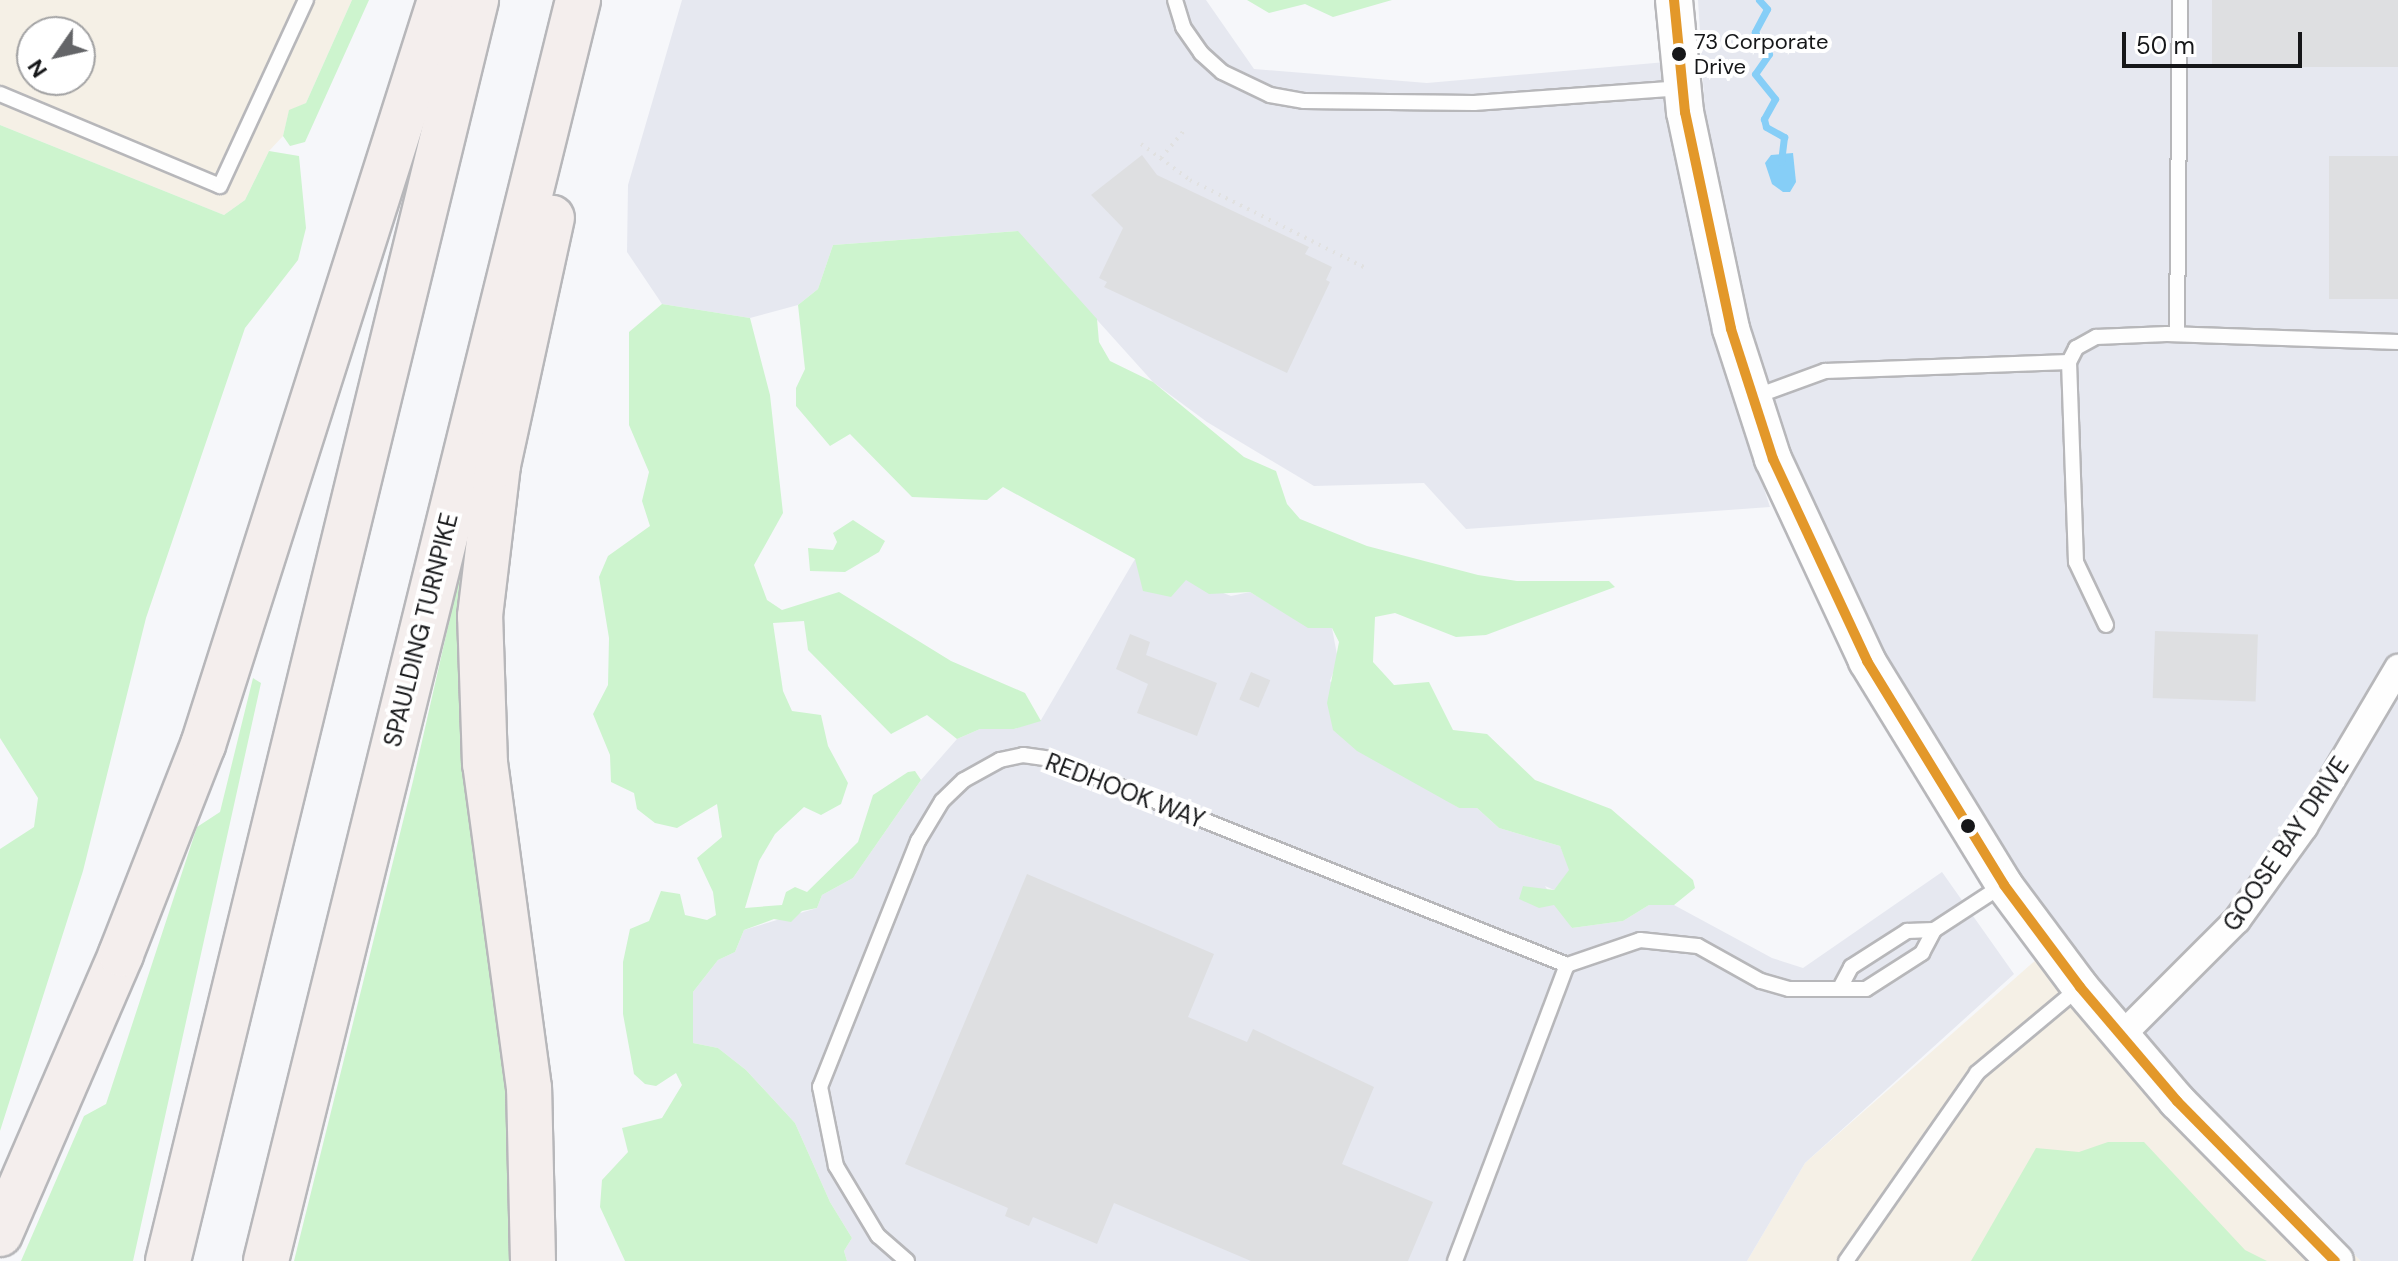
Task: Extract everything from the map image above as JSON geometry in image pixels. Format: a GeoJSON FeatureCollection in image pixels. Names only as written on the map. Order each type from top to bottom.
{"type":"FeatureCollection","features":[{"type":"Feature","properties":{"kind":"highway"},"geometry":{"type":"LineString","coordinates":[[0,1234],[121,954],[203,745],[440,0]]}},
{"type":"Feature","properties":{"kind":"highway"},"geometry":{"type":"LineString","coordinates":[[168,1261],[476,0]]}},
{"type":"Feature","properties":{"kind":"highway","name":"SPAULDING TURNPIKE"},"geometry":{"type":"LineString","coordinates":[[266,1261],[578,0]]}},
{"type":"Feature","properties":{"kind":"highway"},"geometry":{"type":"LineString","coordinates":[[533,1261],[531,1102],[485,764],[480,616],[498,465],[595,0]]}},
{"type":"Feature","properties":{"kind":"street"},"geometry":{"type":"LineString","coordinates":[[1674,0],[1682,88],[1708,237],[1752,397],[1816,561],[1867,661],[2004,885],[2080,987],[2120,1037],[2335,1261]]}},
{"type":"Feature","properties":{"kind":"street","name":"GOOSE BAY DRIVE"},"geometry":{"type":"LineString","coordinates":[[2120,1037],[2237,920],[2304,827],[2398,668]]}},
{"type":"Feature","properties":{"kind":"lane"},"geometry":{"type":"LineString","coordinates":[[0,94],[220,186],[306,0]]}},
{"type":"Feature","properties":{"kind":"lane"},"geometry":{"type":"LineString","coordinates":[[1175,0],[1183,27],[1201,53],[1222,72],[1270,95],[1304,101],[1466,103],[1682,88]]}},
{"type":"Feature","properties":{"kind":"lane"},"geometry":{"type":"LineString","coordinates":[[2177,334],[2180,0]]}},
{"type":"Feature","properties":{"kind":"lane"},"geometry":{"type":"LineString","coordinates":[[2106,625],[2076,562],[2069,362],[2082,343],[2096,337],[2177,334],[2398,342]]}},
{"type":"Feature","properties":{"kind":"lane"},"geometry":{"type":"LineString","coordinates":[[1752,397],[1825,371],[2069,362]]}},
{"type":"Feature","properties":{"kind":"lane","name":"REDHOOK WAY"},"geometry":{"type":"LineString","coordinates":[[907,1261],[878,1236],[836,1166],[824,1127],[820,1087],[918,841],[942,801],[964,780],[1000,760],[1023,755],[1050,759],[1567,965]]}},
{"type":"Feature","properties":{"kind":"lane"},"geometry":{"type":"LineString","coordinates":[[1455,1261],[1567,965],[1640,940],[1698,946],[1761,981],[1789,989],[1866,989],[1922,953],[1934,930],[2004,885]]}},
{"type":"Feature","properties":{"kind":"lane"},"geometry":{"type":"LineString","coordinates":[[1840,988],[1851,967],[1907,931],[1934,930]]}},
{"type":"Feature","properties":{"kind":"lane"},"geometry":{"type":"LineString","coordinates":[[1846,1261],[1977,1073],[2080,987]]}},
{"type":"Feature","properties":{"kind":"path"},"geometry":{"type":"LineString","coordinates":[[1161,158],[1185,129]]}},
{"type":"Feature","properties":{"kind":"path"},"geometry":{"type":"LineString","coordinates":[[1141,144],[1190,180],[1368,269]]}},
{"type":"Feature","properties":{"kind":"shaded area"},"geometry":{"type":"Polygon","coordinates":[[[0,0],[352,0],[306,103],[289,111],[283,136],[269,151],[245,200],[224,215],[0,125],[0,0]]]}},
{"type":"Feature","properties":{"kind":"shaded area"},"geometry":{"type":"Polygon","coordinates":[[[682,0],[1206,0],[1254,69],[1427,83],[1666,62],[1736,403],[1770,507],[1466,529],[1424,483],[1314,486],[1207,422],[1153,382],[1017,231],[833,245],[818,289],[798,305],[750,318],[662,304],[627,252],[628,185],[682,0]]]}},
{"type":"Feature","properties":{"kind":"shaded area"},"geometry":{"type":"Polygon","coordinates":[[[1698,0],[2398,0],[2398,1261],[2361,1261],[2206,1112],[2062,937],[1988,829],[1907,692],[1820,529],[1750,333],[1706,129],[1698,0]]]}},
{"type":"Feature","properties":{"kind":"shaded area"},"geometry":{"type":"Polygon","coordinates":[[[1135,559],[1231,596],[1250,592],[1308,627],[1332,628],[1338,660],[1330,681],[1411,778],[1459,808],[1477,808],[1499,828],[1560,846],[1570,870],[1554,890],[1545,886],[1572,928],[1623,921],[1649,905],[1674,905],[1772,958],[1803,968],[1942,872],[2014,974],[1805,1163],[1747,1261],[847,1261],[844,1251],[852,1238],[830,1202],[795,1123],[746,1070],[718,1048],[693,1043],[693,992],[718,960],[735,952],[744,930],[817,908],[822,895],[853,878],[921,780],[957,739],[980,729],[1014,729],[1041,720],[1135,559]]]}},
{"type":"Feature","properties":{"kind":"shaded area"},"geometry":{"type":"Polygon","coordinates":[[[2062,937],[2206,1112],[2361,1261],[1747,1261],[1805,1163],[2062,937]]]}},
{"type":"Feature","properties":{"kind":"green space"},"geometry":{"type":"Polygon","coordinates":[[[352,0],[369,0],[305,142],[290,146],[283,136],[289,110],[306,103],[352,0]]]}},
{"type":"Feature","properties":{"kind":"green space"},"geometry":{"type":"Polygon","coordinates":[[[1247,0],[1392,0],[1333,17],[1305,4],[1269,13],[1247,0]]]}},
{"type":"Feature","properties":{"kind":"green space"},"geometry":{"type":"Polygon","coordinates":[[[0,125],[224,215],[245,200],[269,151],[299,156],[306,228],[298,260],[245,328],[146,618],[83,871],[0,1131],[0,849],[34,827],[38,798],[0,738],[0,125]]]}},
{"type":"Feature","properties":{"kind":"green space"},"geometry":{"type":"Polygon","coordinates":[[[1018,231],[1097,319],[1099,342],[1110,361],[1153,382],[1244,457],[1276,471],[1287,504],[1300,519],[1367,546],[1478,575],[1517,581],[1609,581],[1615,587],[1486,635],[1456,637],[1395,613],[1375,617],[1373,662],[1394,685],[1429,682],[1453,730],[1487,734],[1535,780],[1611,809],[1693,880],[1695,888],[1674,905],[1649,905],[1623,921],[1572,928],[1554,905],[1539,908],[1519,899],[1523,886],[1554,890],[1569,870],[1560,846],[1499,828],[1477,808],[1459,808],[1357,751],[1333,730],[1327,703],[1339,642],[1332,628],[1308,628],[1250,592],[1209,594],[1186,580],[1171,597],[1143,591],[1135,559],[1003,487],[987,500],[912,497],[850,434],[830,446],[796,406],[796,388],[805,369],[798,305],[818,289],[833,245],[1018,231]]]}},
{"type":"Feature","properties":{"kind":"green space"},"geometry":{"type":"Polygon","coordinates":[[[662,304],[750,318],[770,395],[783,513],[754,565],[767,600],[782,610],[839,592],[951,661],[1025,693],[1041,721],[1014,729],[980,729],[957,739],[927,715],[891,734],[808,650],[804,621],[773,623],[783,691],[792,711],[821,715],[828,746],[848,783],[841,804],[821,815],[804,807],[775,834],[759,861],[745,908],[782,905],[786,892],[795,887],[807,892],[858,842],[873,795],[908,772],[915,771],[921,780],[853,878],[822,895],[817,908],[802,911],[791,922],[774,919],[744,930],[735,952],[718,960],[693,992],[693,1043],[718,1048],[746,1070],[795,1123],[830,1202],[852,1238],[844,1251],[847,1261],[625,1261],[600,1207],[602,1180],[628,1152],[622,1128],[662,1118],[682,1085],[676,1073],[656,1086],[645,1084],[634,1074],[623,1014],[623,962],[630,929],[649,921],[661,891],[680,894],[685,915],[707,920],[716,915],[713,892],[697,858],[722,837],[717,804],[677,828],[655,823],[637,809],[634,793],[611,782],[610,755],[593,714],[608,685],[609,638],[599,577],[608,556],[650,526],[642,501],[649,472],[629,425],[629,332],[662,304]]]}},
{"type":"Feature","properties":{"kind":"green space"},"geometry":{"type":"Polygon","coordinates":[[[853,520],[885,541],[879,552],[845,572],[810,571],[808,548],[833,550],[837,542],[833,533],[853,520]]]}},
{"type":"Feature","properties":{"kind":"green space"},"geometry":{"type":"Polygon","coordinates":[[[471,525],[518,1261],[294,1261],[413,781],[471,525]]]}},
{"type":"Feature","properties":{"kind":"green space"},"geometry":{"type":"Polygon","coordinates":[[[253,678],[261,683],[133,1261],[21,1261],[84,1116],[106,1104],[197,827],[220,812],[253,678]]]}},
{"type":"Feature","properties":{"kind":"green space"},"geometry":{"type":"Polygon","coordinates":[[[2108,1142],[2144,1142],[2245,1250],[2267,1261],[1971,1261],[2036,1148],[2079,1152],[2108,1142]]]}},
{"type":"Feature","properties":{"kind":"water"},"geometry":{"type":"Polygon","coordinates":[[[1793,153],[1796,182],[1790,192],[1783,192],[1772,184],[1765,163],[1771,155],[1793,153]]]}},
{"type":"Feature","properties":{"kind":"building"},"geometry":{"type":"Polygon","coordinates":[[[2212,0],[2398,0],[2398,67],[2212,67],[2212,0]]]}},
{"type":"Feature","properties":{"kind":"building"},"geometry":{"type":"Polygon","coordinates":[[[1142,155],[1157,175],[1309,247],[1305,254],[1332,267],[1326,280],[1330,282],[1287,373],[1104,287],[1107,282],[1099,278],[1123,228],[1091,195],[1142,155]]]}},
{"type":"Feature","properties":{"kind":"building"},"geometry":{"type":"Polygon","coordinates":[[[2329,156],[2398,156],[2398,299],[2329,299],[2329,156]]]}},
{"type":"Feature","properties":{"kind":"building"},"geometry":{"type":"Polygon","coordinates":[[[2155,631],[2258,635],[2256,702],[2153,698],[2155,631]]]}},
{"type":"Feature","properties":{"kind":"building"},"geometry":{"type":"Polygon","coordinates":[[[1130,634],[1150,642],[1146,655],[1217,683],[1197,736],[1137,713],[1148,684],[1116,669],[1130,634]]]}},
{"type":"Feature","properties":{"kind":"building"},"geometry":{"type":"Polygon","coordinates":[[[1251,672],[1270,680],[1259,708],[1239,700],[1251,672]]]}},
{"type":"Feature","properties":{"kind":"building"},"geometry":{"type":"Polygon","coordinates":[[[1027,874],[1214,954],[1188,1017],[1247,1042],[1253,1029],[1374,1087],[1342,1164],[1433,1202],[1408,1261],[1251,1261],[1114,1203],[1097,1244],[1033,1217],[1029,1226],[1005,1216],[1008,1208],[905,1164],[1027,874]]]}},
{"type":"Feature","properties":{"kind":"waterway"},"geometry":{"type":"LineString","coordinates":[[1759,0],[1767,9],[1755,32],[1769,54],[1755,74],[1775,99],[1764,119],[1766,127],[1784,137],[1781,162]]}},
{"type":"Feature","properties":{"kind":"transit line"},"geometry":{"type":"LineString","coordinates":[[1674,0],[1685,112],[1731,329],[1773,459],[1867,661],[2004,885],[2080,987],[2177,1101],[2335,1261]]}},
{"type":"Feature","properties":{"kind":"place","name":"73 Corporate Drive"},"geometry":{"type":"Point","coordinates":[1679,54]}}]}
